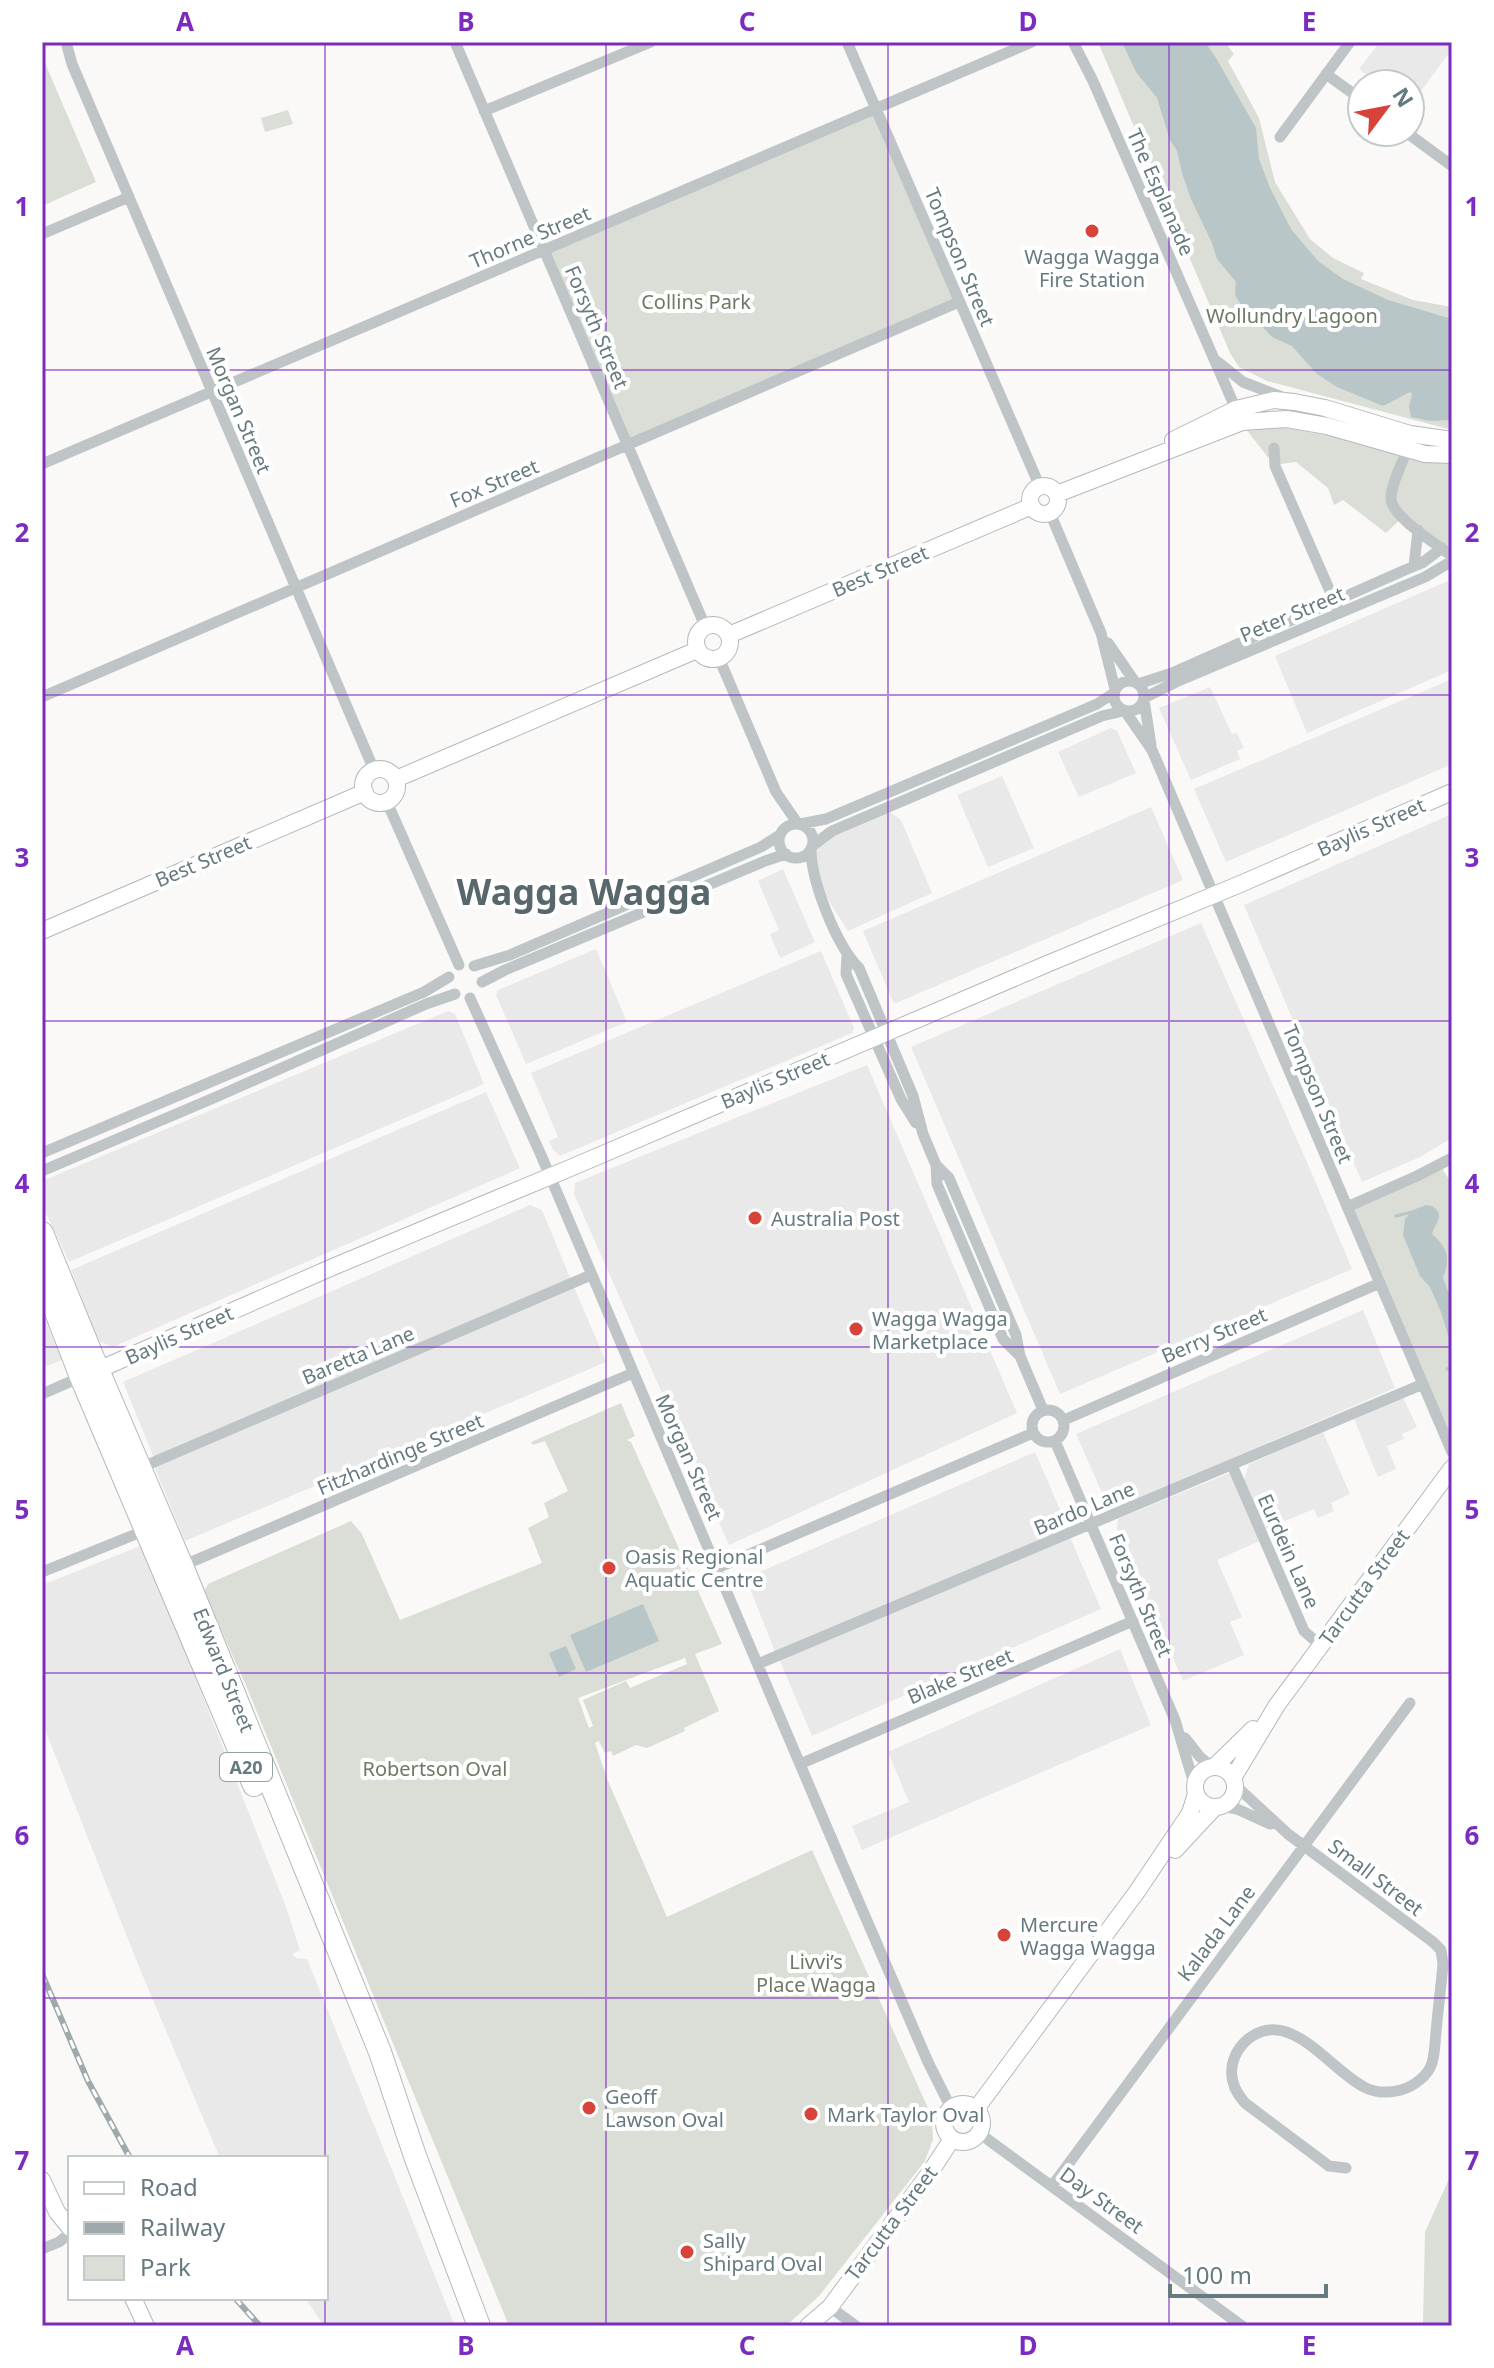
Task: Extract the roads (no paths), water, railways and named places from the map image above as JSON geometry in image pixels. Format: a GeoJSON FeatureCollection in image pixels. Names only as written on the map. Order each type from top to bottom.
{"type":"FeatureCollection","features":[{"type":"Feature","properties":{"kind":"highway","name":"Edward Street"},"geometry":{"type":"LineString","coordinates":[[42,1233],[146,1530],[173,1570]]}},
{"type":"Feature","properties":{"kind":"highway","name":"Edward Street"},"geometry":{"type":"LineString","coordinates":[[42,1276],[139,1468],[173,1570],[374,2038],[479,2326]]}},
{"type":"Feature","properties":{"kind":"highway","name":"Edward Street"},"geometry":{"type":"LineString","coordinates":[[434,2205],[490,2326]]}},
{"type":"Feature","properties":{"kind":"street","name":"Morgan Street"},"geometry":{"type":"LineString","coordinates":[[56,42],[72,64]]}},
{"type":"Feature","properties":{"kind":"street","name":"Morgan Street"},"geometry":{"type":"LineString","coordinates":[[66,42],[72,64],[374,770]]}},
{"type":"Feature","properties":{"kind":"street","name":"Forsyth Street"},"geometry":{"type":"LineString","coordinates":[[455,42],[705,626]]}},
{"type":"Feature","properties":{"kind":"street"},"geometry":{"type":"LineString","coordinates":[[484,111],[651,42]]}},
{"type":"Feature","properties":{"kind":"street","name":"Tompson Street"},"geometry":{"type":"LineString","coordinates":[[847,42],[1040,487]]}},
{"type":"Feature","properties":{"kind":"street","name":"Thorne Street"},"geometry":{"type":"LineString","coordinates":[[42,464],[1032,42]]}},
{"type":"Feature","properties":{"kind":"street","name":"The Esplanade"},"geometry":{"type":"LineString","coordinates":[[1073,42],[1093,81],[1239,415]]}},
{"type":"Feature","properties":{"kind":"street"},"geometry":{"type":"LineString","coordinates":[[1280,137],[1350,42]]}},
{"type":"Feature","properties":{"kind":"street"},"geometry":{"type":"LineString","coordinates":[[1326,74],[1346,88]]}},
{"type":"Feature","properties":{"kind":"street"},"geometry":{"type":"LineString","coordinates":[[1426,147],[1452,166]]}},
{"type":"Feature","properties":{"kind":"street"},"geometry":{"type":"LineString","coordinates":[[42,234],[129,197]]}},
{"type":"Feature","properties":{"kind":"street","name":"Fox Street"},"geometry":{"type":"LineString","coordinates":[[42,697],[959,302]]}},
{"type":"Feature","properties":{"kind":"street","name":"The Esplanade"},"geometry":{"type":"LineString","coordinates":[[1214,359],[1243,382],[1294,402]]}},
{"type":"Feature","properties":{"kind":"street"},"geometry":{"type":"LineString","coordinates":[[1057,494],[1164,450],[1175,438],[1239,415],[1263,401],[1294,402],[1325,408],[1408,442],[1425,454],[1452,455]]}},
{"type":"Feature","properties":{"kind":"street"},"geometry":{"type":"LineString","coordinates":[[1239,415],[1287,419],[1408,442],[1452,440]]}},
{"type":"Feature","properties":{"kind":"street"},"geometry":{"type":"LineString","coordinates":[[1408,442],[1392,494],[1392,505],[1398,514],[1449,555]]}},
{"type":"Feature","properties":{"kind":"street"},"geometry":{"type":"LineString","coordinates":[[1274,448],[1275,466],[1340,613]]}},
{"type":"Feature","properties":{"kind":"street"},"geometry":{"type":"LineString","coordinates":[[1047,486],[1057,494],[1058,503],[1050,513],[1037,512],[1032,506],[1032,492],[1040,487],[1047,486]]}},
{"type":"Feature","properties":{"kind":"street","name":"Best Street"},"geometry":{"type":"LineString","coordinates":[[729,635],[1032,506]]}},
{"type":"Feature","properties":{"kind":"street"},"geometry":{"type":"LineString","coordinates":[[1050,513],[1101,633],[1115,704],[1124,711]]}},
{"type":"Feature","properties":{"kind":"street"},"geometry":{"type":"LineString","coordinates":[[1414,566],[1418,530]]}},
{"type":"Feature","properties":{"kind":"street","name":"Peter Street"},"geometry":{"type":"LineString","coordinates":[[1263,639],[1340,613],[1425,577],[1449,555]]}},
{"type":"Feature","properties":{"kind":"street","name":"Peter Street"},"geometry":{"type":"LineString","coordinates":[[1144,699],[1334,601],[1414,566],[1449,555]]}},
{"type":"Feature","properties":{"kind":"street"},"geometry":{"type":"LineString","coordinates":[[717,625],[729,635],[730,647],[719,658],[709,659],[697,650],[695,639],[705,626],[717,625]]}},
{"type":"Feature","properties":{"kind":"street"},"geometry":{"type":"LineString","coordinates":[[459,965],[474,966],[606,928],[788,855],[802,856],[832,831],[1102,716],[1135,711],[1144,699],[1143,690],[1101,633]]}},
{"type":"Feature","properties":{"kind":"street"},"geometry":{"type":"LineString","coordinates":[[396,779],[697,650]]}},
{"type":"Feature","properties":{"kind":"street"},"geometry":{"type":"LineString","coordinates":[[719,658],[776,792],[782,815],[781,848],[816,885],[847,956],[859,968],[881,1036],[913,1096],[923,1134],[936,1165],[949,1178],[1016,1335],[1020,1356],[1043,1410]]}},
{"type":"Feature","properties":{"kind":"street","name":"Peter Street"},"geometry":{"type":"LineString","coordinates":[[1136,683],[1217,659]]}},
{"type":"Feature","properties":{"kind":"street"},"geometry":{"type":"LineString","coordinates":[[482,982],[601,915],[761,847],[789,825],[826,819],[1097,704],[1121,683],[1136,683]]}},
{"type":"Feature","properties":{"kind":"street","name":"Tompson Street"},"geometry":{"type":"LineString","coordinates":[[1144,699],[1152,750]]}},
{"type":"Feature","properties":{"kind":"street","name":"Tompson Street"},"geometry":{"type":"LineString","coordinates":[[1124,711],[1152,750],[1452,1452]]}},
{"type":"Feature","properties":{"kind":"street"},"geometry":{"type":"LineString","coordinates":[[1037,728],[1043,740]]}},
{"type":"Feature","properties":{"kind":"street"},"geometry":{"type":"LineString","coordinates":[[990,748],[996,761]]}},
{"type":"Feature","properties":{"kind":"street"},"geometry":{"type":"LineString","coordinates":[[384,769],[396,779],[395,795],[387,802],[376,802],[367,797],[366,777],[374,770],[384,769]]}},
{"type":"Feature","properties":{"kind":"street"},"geometry":{"type":"LineString","coordinates":[[930,774],[935,787]]}},
{"type":"Feature","properties":{"kind":"street","name":"Best Street"},"geometry":{"type":"LineString","coordinates":[[42,931],[365,792]]}},
{"type":"Feature","properties":{"kind":"street"},"geometry":{"type":"LineString","coordinates":[[776,792],[799,824],[808,829],[812,836],[816,885]]}},
{"type":"Feature","properties":{"kind":"street","name":"Baylis Street"},"geometry":{"type":"LineString","coordinates":[[90,1374],[335,1266],[1452,792]]}},
{"type":"Feature","properties":{"kind":"street"},"geometry":{"type":"LineString","coordinates":[[882,795],[888,808]]}},
{"type":"Feature","properties":{"kind":"street"},"geometry":{"type":"LineString","coordinates":[[387,802],[459,965]]}},
{"type":"Feature","properties":{"kind":"street"},"geometry":{"type":"LineString","coordinates":[[709,869],[715,882]]}},
{"type":"Feature","properties":{"kind":"street"},"geometry":{"type":"LineString","coordinates":[[659,891],[665,903]]}},
{"type":"Feature","properties":{"kind":"street"},"geometry":{"type":"LineString","coordinates":[[601,915],[606,928]]}},
{"type":"Feature","properties":{"kind":"street"},"geometry":{"type":"LineString","coordinates":[[42,1153],[424,992],[449,977],[459,965]]}},
{"type":"Feature","properties":{"kind":"street"},"geometry":{"type":"LineString","coordinates":[[42,1171],[426,1004],[455,994],[470,998],[478,992],[482,982],[474,966]]}},
{"type":"Feature","properties":{"kind":"street"},"geometry":{"type":"LineString","coordinates":[[449,977],[449,986],[455,994]]}},
{"type":"Feature","properties":{"kind":"street","name":"Morgan Street"},"geometry":{"type":"LineString","coordinates":[[470,998],[550,1177],[922,2048],[951,2108]]}},
{"type":"Feature","properties":{"kind":"street"},"geometry":{"type":"LineString","coordinates":[[379,1011],[384,1023]]}},
{"type":"Feature","properties":{"kind":"street"},"geometry":{"type":"LineString","coordinates":[[325,1034],[330,1047]]}},
{"type":"Feature","properties":{"kind":"street"},"geometry":{"type":"LineString","coordinates":[[264,1059],[270,1073]]}},
{"type":"Feature","properties":{"kind":"street"},"geometry":{"type":"LineString","coordinates":[[210,1082],[216,1097]]}},
{"type":"Feature","properties":{"kind":"street"},"geometry":{"type":"LineString","coordinates":[[149,1108],[156,1123]]}},
{"type":"Feature","properties":{"kind":"street"},"geometry":{"type":"LineString","coordinates":[[94,1131],[101,1146]]}},
{"type":"Feature","properties":{"kind":"street"},"geometry":{"type":"LineString","coordinates":[[1347,1207],[1452,1158]]}},
{"type":"Feature","properties":{"kind":"street","name":"Baretta Lane"},"geometry":{"type":"LineString","coordinates":[[139,1468],[591,1275]]}},
{"type":"Feature","properties":{"kind":"street","name":"Berry Street"},"geometry":{"type":"LineString","coordinates":[[1064,1420],[1380,1283]]}},
{"type":"Feature","properties":{"kind":"street","name":"Fitzhardinge Street"},"geometry":{"type":"LineString","coordinates":[[173,1570],[633,1373]]}},
{"type":"Feature","properties":{"kind":"street"},"geometry":{"type":"LineString","coordinates":[[42,1394],[90,1374]]}},
{"type":"Feature","properties":{"kind":"street","name":"Bardo Lane"},"geometry":{"type":"LineString","coordinates":[[758,1664],[1423,1384]]}},
{"type":"Feature","properties":{"kind":"street"},"geometry":{"type":"LineString","coordinates":[[1043,1410],[1057,1412],[1064,1420],[1064,1430],[1055,1441],[1044,1442],[1033,1433],[1032,1423],[1043,1410]]}},
{"type":"Feature","properties":{"kind":"street"},"geometry":{"type":"LineString","coordinates":[[717,1568],[1033,1433]]}},
{"type":"Feature","properties":{"kind":"street","name":"Forsyth Street"},"geometry":{"type":"LineString","coordinates":[[1055,1441],[1175,1720],[1195,1790]]}},
{"type":"Feature","properties":{"kind":"street","name":"Eurdein Lane"},"geometry":{"type":"LineString","coordinates":[[1232,1465],[1304,1631],[1321,1646]]}},
{"type":"Feature","properties":{"kind":"street","name":"Tarcutta Street"},"geometry":{"type":"LineString","coordinates":[[1234,1781],[1277,1705],[1452,1468]]}},
{"type":"Feature","properties":{"kind":"street"},"geometry":{"type":"LineString","coordinates":[[42,1572],[146,1530]]}},
{"type":"Feature","properties":{"kind":"street","name":"Blake Street"},"geometry":{"type":"LineString","coordinates":[[800,1764],[1133,1621]]}},
{"type":"Feature","properties":{"kind":"street","name":"Kalada Lane"},"geometry":{"type":"LineString","coordinates":[[1052,2186],[1410,1703]]}},
{"type":"Feature","properties":{"kind":"street","name":"Tarcutta Street"},"geometry":{"type":"LineString","coordinates":[[1213,1766],[1277,1705]]}},
{"type":"Feature","properties":{"kind":"street","name":"Forsyth Street"},"geometry":{"type":"LineString","coordinates":[[1175,1720],[1190,1744],[1213,1766]]}},
{"type":"Feature","properties":{"kind":"street"},"geometry":{"type":"LineString","coordinates":[[976,2109],[1136,1893],[1190,1813],[1201,1771],[1213,1766],[1226,1769],[1234,1781],[1232,1798],[1218,1806],[1136,1893]]}},
{"type":"Feature","properties":{"kind":"street","name":"Small Street"},"geometry":{"type":"LineString","coordinates":[[1234,1781],[1288,1834]]}},
{"type":"Feature","properties":{"kind":"street"},"geometry":{"type":"LineString","coordinates":[[1195,1790],[1203,1803],[1218,1806]]}},
{"type":"Feature","properties":{"kind":"street","name":"Small Street"},"geometry":{"type":"LineString","coordinates":[[1218,1806],[1252,1815],[1288,1834],[1441,1950],[1443,1964],[1433,2061],[1421,2079],[1409,2087],[1385,2092],[1364,2087],[1296,2037],[1283,2031],[1269,2030],[1256,2034],[1243,2042],[1235,2054],[1232,2080],[1236,2092],[1245,2103],[1329,2166],[1346,2168]]}},
{"type":"Feature","properties":{"kind":"street"},"geometry":{"type":"LineString","coordinates":[[961,2104],[976,2109],[981,2118],[979,2133],[970,2141],[952,2139],[948,2135],[944,2118],[951,2108],[961,2104]]}},
{"type":"Feature","properties":{"kind":"street","name":"Day Street"},"geometry":{"type":"LineString","coordinates":[[979,2133],[1242,2326]]}},
{"type":"Feature","properties":{"kind":"street","name":"Tarcutta Street"},"geometry":{"type":"LineString","coordinates":[[808,2326],[830,2307],[952,2139]]}},
{"type":"Feature","properties":{"kind":"street"},"geometry":{"type":"LineString","coordinates":[[42,2180],[68,2227]]}},
{"type":"Feature","properties":{"kind":"street"},"geometry":{"type":"LineString","coordinates":[[42,2249],[59,2242],[68,2232]]}},
{"type":"Feature","properties":{"kind":"street"},"geometry":{"type":"LineString","coordinates":[[134,2300],[146,2326]]}},
{"type":"Feature","properties":{"kind":"street"},"geometry":{"type":"LineString","coordinates":[[830,2307],[856,2326]]}},
{"type":"Feature","properties":{"kind":"street","name":"Tarcutta Street"},"geometry":{"type":"LineString","coordinates":[[824,2326],[830,2307]]}},
{"type":"Feature","properties":{"kind":"waterway"},"geometry":{"type":"LineString","coordinates":[[1396,1216],[1412,1212]]}},
{"type":"Feature","properties":{"kind":"waterway"},"geometry":{"type":"LineString","coordinates":[[1447,1369],[1452,1367]]}},
{"type":"Feature","properties":{"kind":"railway"},"geometry":{"type":"LineString","coordinates":[[42,1974],[88,2081],[129,2156]]}},
{"type":"Feature","properties":{"kind":"railway"},"geometry":{"type":"LineString","coordinates":[[237,2300],[260,2326]]}},
{"type":"Feature","properties":{"kind":"place","name":"Wagga Wagga Fire Station"},"geometry":{"type":"Point","coordinates":[1092,231]}},
{"type":"Feature","properties":{"kind":"place","name":"Australia Post"},"geometry":{"type":"Point","coordinates":[755,1218]}},
{"type":"Feature","properties":{"kind":"place","name":"Wagga Wagga Marketplace"},"geometry":{"type":"Point","coordinates":[856,1329]}},
{"type":"Feature","properties":{"kind":"place","name":"Oasis Regional Aquatic Centre"},"geometry":{"type":"Point","coordinates":[609,1568]}},
{"type":"Feature","properties":{"kind":"place","name":"Mercure Wagga Wagga"},"geometry":{"type":"Point","coordinates":[1004,1935]}},
{"type":"Feature","properties":{"kind":"place","name":"Geoff Lawson Oval"},"geometry":{"type":"Point","coordinates":[589,2108]}},
{"type":"Feature","properties":{"kind":"place","name":"Mark Taylor Oval"},"geometry":{"type":"Point","coordinates":[811,2114]}},
{"type":"Feature","properties":{"kind":"place","name":"Sally Shipard Oval"},"geometry":{"type":"Point","coordinates":[687,2252]}},
{"type":"Feature","properties":{"kind":"district","name":"Wagga Wagga"},"geometry":{"type":"Point","coordinates":[584,891]}},
{"type":"Feature","properties":{"kind":"park label","name":"Collins Park"},"geometry":{"type":"Point","coordinates":[696,301]}},
{"type":"Feature","properties":{"kind":"park label","name":"Wollundry Lagoon"},"geometry":{"type":"Point","coordinates":[1292,315]}},
{"type":"Feature","properties":{"kind":"park label","name":"Robertson Oval"},"geometry":{"type":"Point","coordinates":[435,1768]}},
{"type":"Feature","properties":{"kind":"park label","name":"Livvi’s Place Wagga"},"geometry":{"type":"Point","coordinates":[816,1972]}}]}
